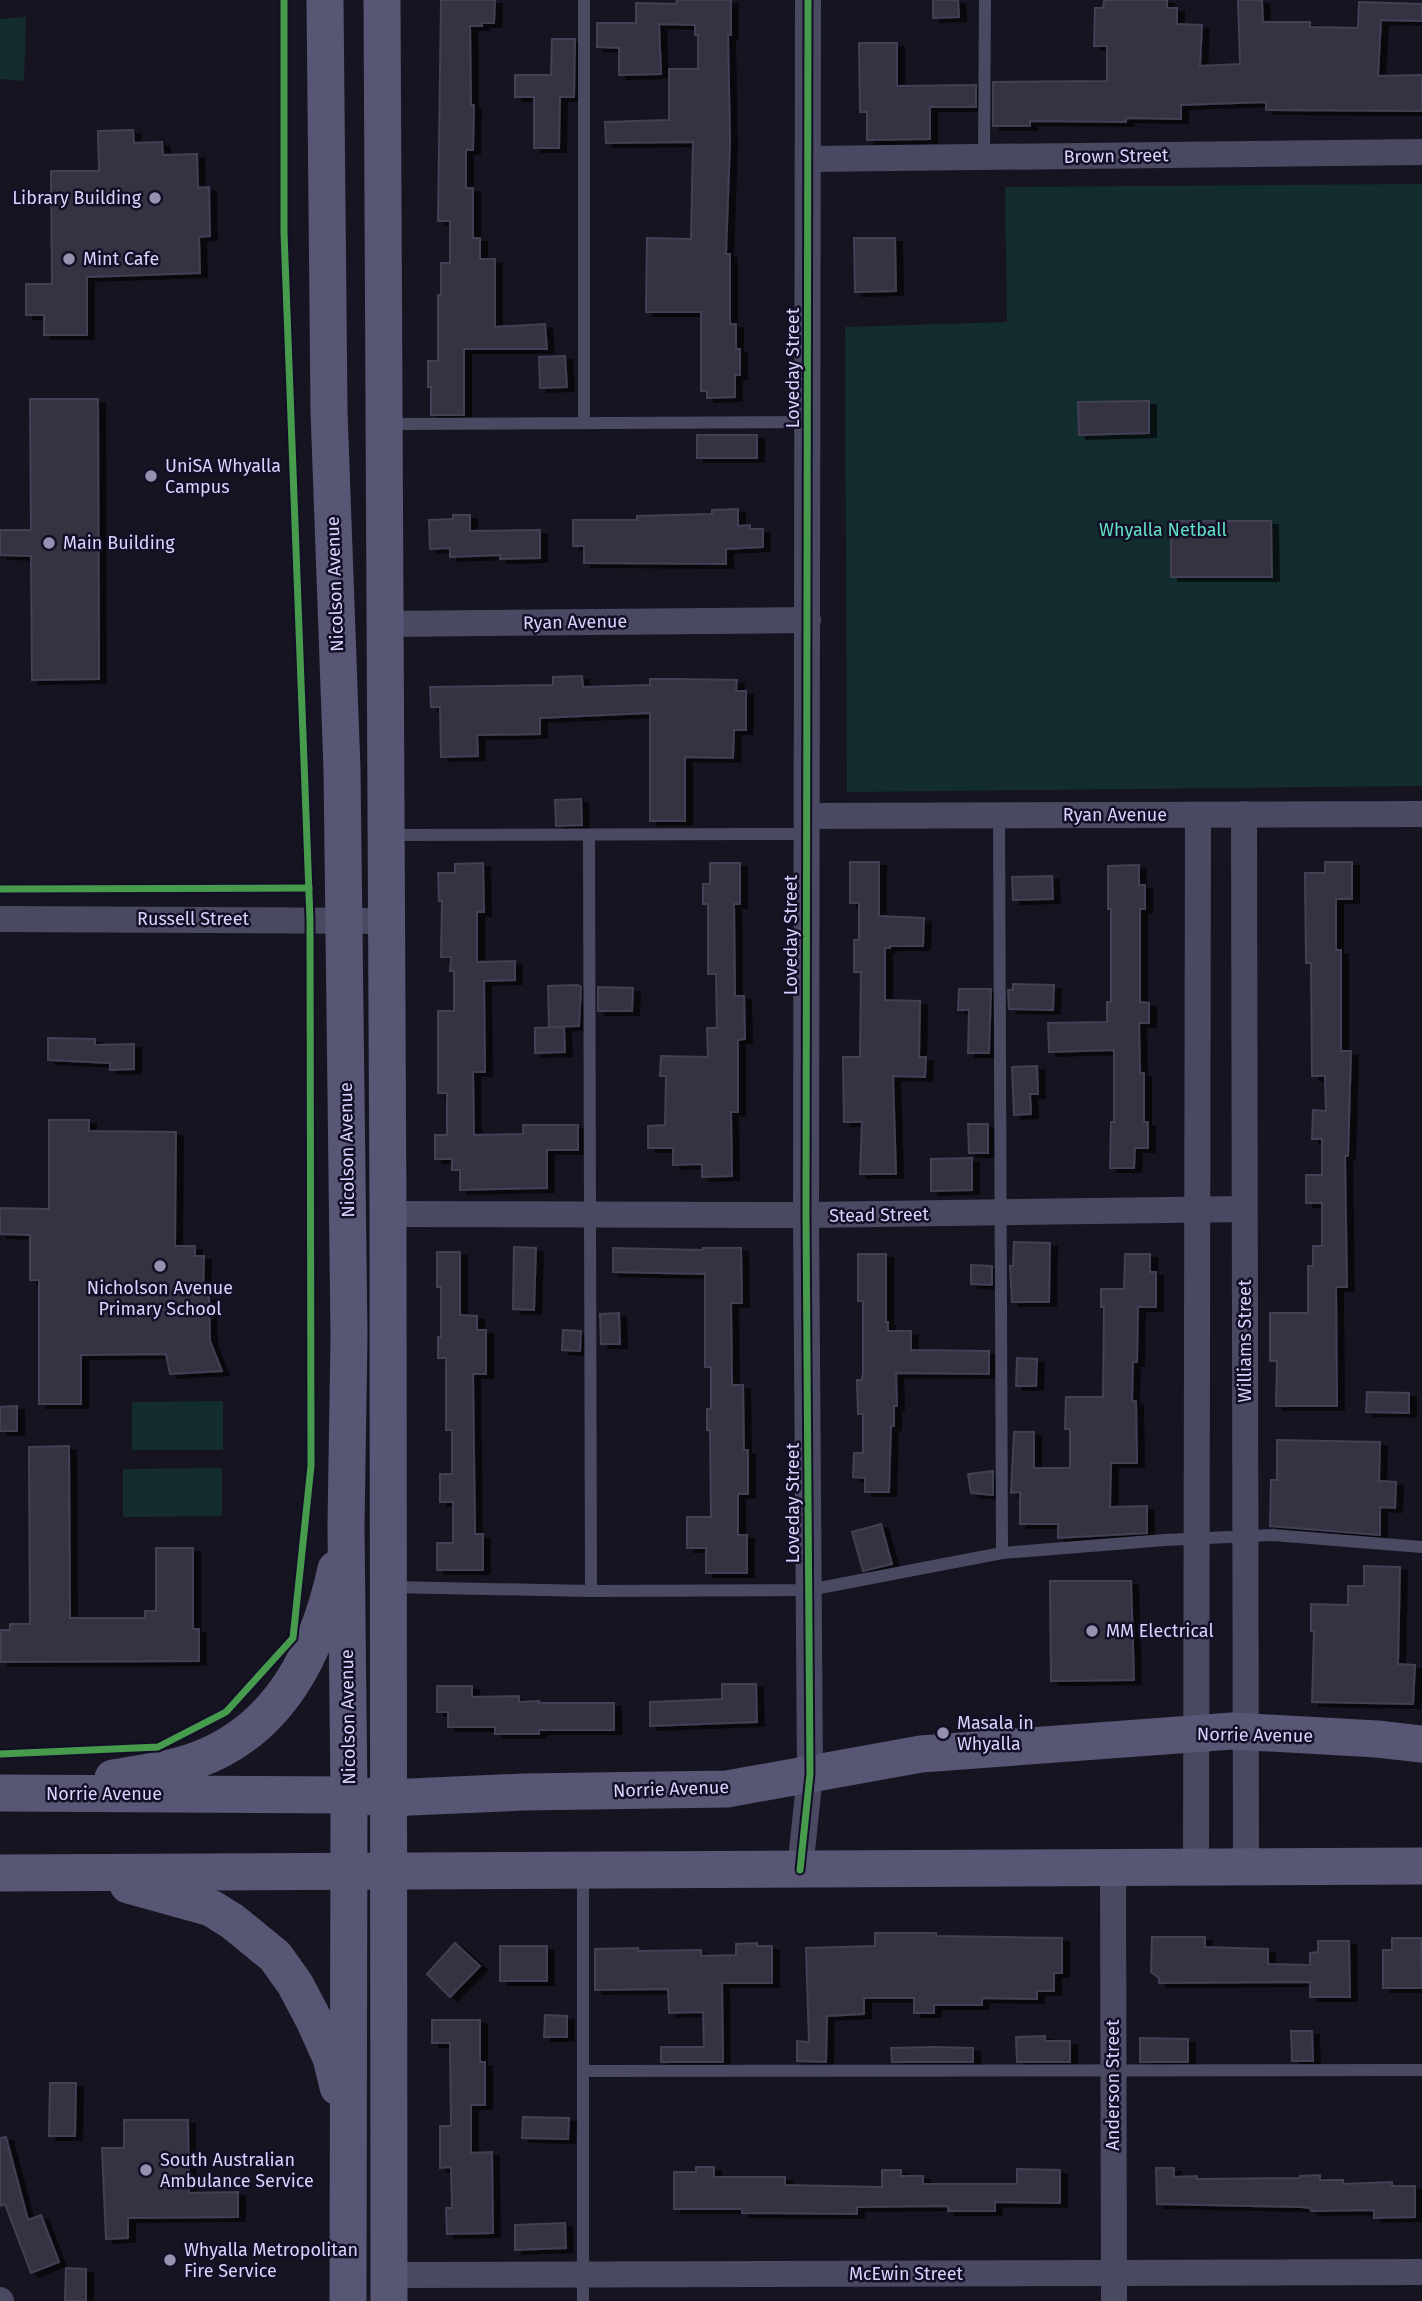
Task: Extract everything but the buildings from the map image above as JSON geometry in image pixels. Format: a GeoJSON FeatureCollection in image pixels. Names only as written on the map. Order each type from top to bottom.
{"type":"FeatureCollection","features":[{"type":"Feature","properties":{"kind":"main road","name":"Nicolson Avenue"},"geometry":{"type":"LineString","coordinates":[[325,0],[329,411],[342,770],[349,1336],[346,1527],[349,1795],[348,2301]]}},
{"type":"Feature","properties":{"kind":"main road"},"geometry":{"type":"LineString","coordinates":[[382,0],[388,1214],[389,2288]]}},
{"type":"Feature","properties":{"kind":"main road"},"geometry":{"type":"LineString","coordinates":[[16,1793],[197,1760],[234,1742],[253,1728],[298,1676],[332,1587],[346,1527]]}},
{"type":"Feature","properties":{"kind":"main road","name":"Norrie Avenue"},"geometry":{"type":"LineString","coordinates":[[16,1793],[349,1795],[388,1798],[524,1792],[727,1789],[921,1754],[1197,1734],[1246,1732],[1422,1744]]}},
{"type":"Feature","properties":{"kind":"main road"},"geometry":{"type":"LineString","coordinates":[[0,1873],[1422,1866]]}},
{"type":"Feature","properties":{"kind":"main road"},"geometry":{"type":"LineString","coordinates":[[43,1873],[137,1887],[211,1908],[232,1921],[275,1956],[295,1984],[331,2058],[348,2133]]}},
{"type":"Feature","properties":{"kind":"street","name":"Loveday Street"},"geometry":{"type":"LineString","coordinates":[[800,1870],[810,1774],[806,1215],[808,0]]}},
{"type":"Feature","properties":{"kind":"street","name":"Brown Street"},"geometry":{"type":"LineString","coordinates":[[809,159],[1422,152]]}},
{"type":"Feature","properties":{"kind":"street","name":"Ryan Avenue"},"geometry":{"type":"LineString","coordinates":[[385,624],[808,620]]}},
{"type":"Feature","properties":{"kind":"street","name":"Williams Street"},"geometry":{"type":"LineString","coordinates":[[1244,814],[1246,1868]]}},
{"type":"Feature","properties":{"kind":"street","name":"Ryan Avenue"},"geometry":{"type":"LineString","coordinates":[[807,825],[999,815],[1422,814]]}},
{"type":"Feature","properties":{"kind":"street"},"geometry":{"type":"LineString","coordinates":[[1196,1868],[1199,815]]}},
{"type":"Feature","properties":{"kind":"street","name":"Russell Street"},"geometry":{"type":"LineString","coordinates":[[0,919],[385,921]]}},
{"type":"Feature","properties":{"kind":"street","name":"Stead Street"},"geometry":{"type":"LineString","coordinates":[[388,1214],[806,1215],[1244,1209]]}},
{"type":"Feature","properties":{"kind":"street","name":"Anderson Street"},"geometry":{"type":"LineString","coordinates":[[1113,1869],[1114,2301]]}},
{"type":"Feature","properties":{"kind":"street","name":"McEwin Street"},"geometry":{"type":"LineString","coordinates":[[389,2288],[583,2274],[1422,2272]]}},
{"type":"Feature","properties":{"kind":"lane"},"geometry":{"type":"LineString","coordinates":[[584,0],[584,423]]}},
{"type":"Feature","properties":{"kind":"lane"},"geometry":{"type":"LineString","coordinates":[[984,158],[985,0]]}},
{"type":"Feature","properties":{"kind":"lane"},"geometry":{"type":"LineString","coordinates":[[384,424],[808,422]]}},
{"type":"Feature","properties":{"kind":"lane"},"geometry":{"type":"LineString","coordinates":[[999,815],[1002,1553]]}},
{"type":"Feature","properties":{"kind":"lane"},"geometry":{"type":"LineString","coordinates":[[385,835],[589,835],[807,825]]}},
{"type":"Feature","properties":{"kind":"lane"},"geometry":{"type":"LineString","coordinates":[[589,835],[591,1591]]}},
{"type":"Feature","properties":{"kind":"lane"},"geometry":{"type":"LineString","coordinates":[[387,1587],[591,1591],[809,1590],[1002,1553],[1198,1539],[1273,1535],[1422,1547]]}},
{"type":"Feature","properties":{"kind":"lane"},"geometry":{"type":"LineString","coordinates":[[583,1870],[583,2301]]}},
{"type":"Feature","properties":{"kind":"lane"},"geometry":{"type":"LineString","coordinates":[[583,2071],[1422,2070]]}},
{"type":"Feature","properties":{"kind":"green space"},"geometry":{"type":"Polygon","coordinates":[[[26,17],[24,81],[0,79],[0,19],[26,17]]]}},
{"type":"Feature","properties":{"kind":"green space","name":"Whyalla Netball"},"geometry":{"type":"Polygon","coordinates":[[[1422,184],[1422,786],[847,792],[845,327],[1007,322],[1005,187],[1422,184]]]}},
{"type":"Feature","properties":{"kind":"green space"},"geometry":{"type":"Polygon","coordinates":[[[223,1401],[223,1450],[132,1450],[132,1402],[223,1401]]]}},
{"type":"Feature","properties":{"kind":"green space"},"geometry":{"type":"Polygon","coordinates":[[[222,1468],[222,1516],[123,1517],[123,1469],[222,1468]]]}},
{"type":"Feature","properties":{"kind":"cycle path"},"geometry":{"type":"LineString","coordinates":[[0,1754],[158,1747],[226,1712],[293,1638],[311,1466],[310,920],[284,233],[284,0]]}},
{"type":"Feature","properties":{"kind":"cycle path"},"geometry":{"type":"LineString","coordinates":[[800,1870],[810,1774],[806,1215],[808,0]]}},
{"type":"Feature","properties":{"kind":"cycle path"},"geometry":{"type":"LineString","coordinates":[[0,889],[309,888]]}},
{"type":"Feature","properties":{"kind":"place","name":"Library Building"},"geometry":{"type":"Point","coordinates":[155,198]}},
{"type":"Feature","properties":{"kind":"place","name":"Mint Cafe"},"geometry":{"type":"Point","coordinates":[69,259]}},
{"type":"Feature","properties":{"kind":"place","name":"UniSA Whyalla Campus"},"geometry":{"type":"Point","coordinates":[151,476]}},
{"type":"Feature","properties":{"kind":"place","name":"Main Building"},"geometry":{"type":"Point","coordinates":[49,543]}},
{"type":"Feature","properties":{"kind":"place","name":"Nicholson Avenue Primary School"},"geometry":{"type":"Point","coordinates":[160,1266]}},
{"type":"Feature","properties":{"kind":"place","name":"MM Electrical"},"geometry":{"type":"Point","coordinates":[1092,1631]}},
{"type":"Feature","properties":{"kind":"place","name":"Masala in Whyalla"},"geometry":{"type":"Point","coordinates":[943,1733]}},
{"type":"Feature","properties":{"kind":"place","name":"South Australian Ambulance Service"},"geometry":{"type":"Point","coordinates":[146,2170]}},
{"type":"Feature","properties":{"kind":"place","name":"Whyalla Metropolitan Fire Service"},"geometry":{"type":"Point","coordinates":[170,2260]}}]}
